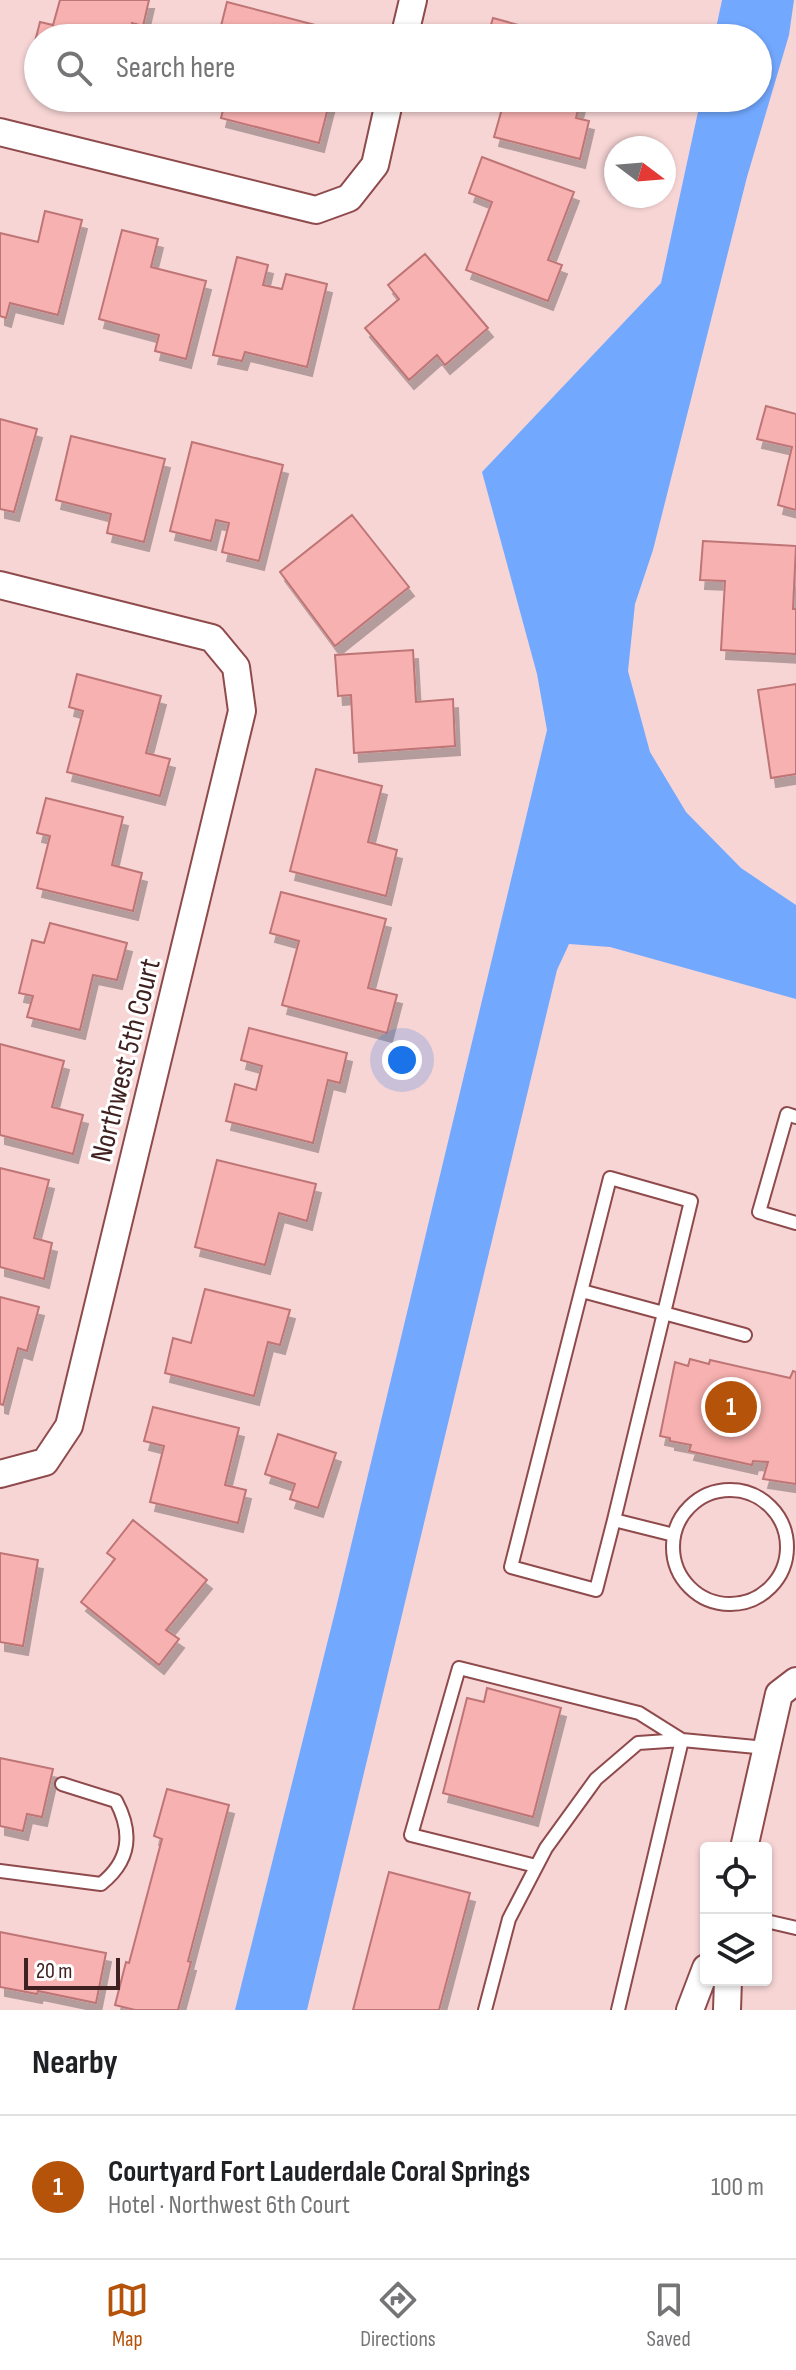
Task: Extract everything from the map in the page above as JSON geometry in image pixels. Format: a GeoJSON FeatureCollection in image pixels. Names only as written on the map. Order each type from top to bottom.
{"type":"FeatureCollection","features":[{"type":"Feature","properties":{"kind":"street"},"geometry":{"type":"LineString","coordinates":[[407,24],[413,0]]}},
{"type":"Feature","properties":{"kind":"street"},"geometry":{"type":"LineString","coordinates":[[0,132],[316,210],[349,198],[375,165],[387,112]]}},
{"type":"Feature","properties":{"kind":"street","name":"Northwest 5th Court"},"geometry":{"type":"LineString","coordinates":[[0,585],[212,638],[236,667],[242,711],[69,1426],[45,1462],[0,1474]]}},
{"type":"Feature","properties":{"kind":"street"},"geometry":{"type":"LineString","coordinates":[[745,1842],[779,1694],[796,1681]]}},
{"type":"Feature","properties":{"kind":"street"},"geometry":{"type":"LineString","coordinates":[[690,2010],[700,1984]]}},
{"type":"Feature","properties":{"kind":"street"},"geometry":{"type":"LineString","coordinates":[[727,2010],[728,1986]]}},
{"type":"Feature","properties":{"kind":"lane"},"geometry":{"type":"LineString","coordinates":[[796,1117],[787,1114],[759,1212],[796,1223]]}},
{"type":"Feature","properties":{"kind":"lane"},"geometry":{"type":"LineString","coordinates":[[610,1178],[691,1201],[596,1590],[511,1567],[582,1291],[610,1178]]}},
{"type":"Feature","properties":{"kind":"lane"},"geometry":{"type":"LineString","coordinates":[[582,1291],[745,1335]]}},
{"type":"Feature","properties":{"kind":"lane"},"geometry":{"type":"LineString","coordinates":[[734,1489],[765,1501],[776,1512],[784,1527],[791,1560],[771,1588],[758,1598],[743,1604],[726,1605],[710,1601],[690,1588],[676,1568],[674,1535],[680,1520],[703,1497],[734,1489]]}},
{"type":"Feature","properties":{"kind":"lane"},"geometry":{"type":"LineString","coordinates":[[614,1520],[674,1535]]}},
{"type":"Feature","properties":{"kind":"lane"},"geometry":{"type":"LineString","coordinates":[[536,1866],[411,1835],[459,1668],[639,1713],[682,1740]]}},
{"type":"Feature","properties":{"kind":"lane"},"geometry":{"type":"LineString","coordinates":[[485,2010],[509,1919],[546,1848],[596,1779],[638,1743],[682,1740],[767,1748]]}},
{"type":"Feature","properties":{"kind":"lane"},"geometry":{"type":"LineString","coordinates":[[618,2010],[682,1740]]}},
{"type":"Feature","properties":{"kind":"lane"},"geometry":{"type":"LineString","coordinates":[[0,1871],[101,1884],[116,1872],[126,1836],[126,1819],[116,1801],[62,1784]]}},
{"type":"Feature","properties":{"kind":"lane"},"geometry":{"type":"LineString","coordinates":[[772,1922],[796,1928]]}},
{"type":"Feature","properties":{"kind":"water"},"geometry":{"type":"Polygon","coordinates":[[[722,0],[794,0],[789,35],[772,92],[772,24],[717,24],[722,0]]]}},
{"type":"Feature","properties":{"kind":"water"},"geometry":{"type":"Polygon","coordinates":[[[698,112],[766,112],[653,550],[635,604],[628,671],[650,752],[686,812],[741,868],[796,905],[796,999],[610,947],[569,944],[557,970],[307,2010],[235,2010],[336,1608],[547,730],[537,674],[482,472],[661,283],[698,112]]]}},
{"type":"Feature","properties":{"kind":"building"},"geometry":{"type":"Polygon","coordinates":[[[60,0],[149,0],[143,24],[53,24],[60,0]]]}},
{"type":"Feature","properties":{"kind":"building"},"geometry":{"type":"Polygon","coordinates":[[[227,2],[311,24],[222,24],[227,2]]]}},
{"type":"Feature","properties":{"kind":"building"},"geometry":{"type":"Polygon","coordinates":[[[493,18],[515,24],[491,24],[493,18]]]}},
{"type":"Feature","properties":{"kind":"building"},"geometry":{"type":"Polygon","coordinates":[[[222,112],[327,112],[319,143],[221,118],[222,112]]]}},
{"type":"Feature","properties":{"kind":"building"},"geometry":{"type":"Polygon","coordinates":[[[501,112],[578,112],[576,118],[589,121],[580,159],[494,137],[501,112]]]}},
{"type":"Feature","properties":{"kind":"building"},"geometry":{"type":"Polygon","coordinates":[[[482,157],[574,192],[548,260],[562,265],[548,301],[466,270],[492,202],[469,193],[482,157]]]}},
{"type":"Feature","properties":{"kind":"building"},"geometry":{"type":"Polygon","coordinates":[[[45,211],[82,220],[58,315],[10,303],[6,318],[0,316],[0,233],[38,242],[45,211]]]}},
{"type":"Feature","properties":{"kind":"building"},"geometry":{"type":"Polygon","coordinates":[[[122,230],[158,239],[151,267],[206,281],[186,359],[155,351],[159,335],[99,319],[122,230]]]}},
{"type":"Feature","properties":{"kind":"building"},"geometry":{"type":"Polygon","coordinates":[[[425,254],[488,328],[445,365],[437,355],[409,380],[365,328],[399,299],[388,285],[425,254]]]}},
{"type":"Feature","properties":{"kind":"building"},"geometry":{"type":"Polygon","coordinates":[[[237,257],[268,265],[263,285],[282,289],[286,274],[327,284],[307,367],[245,352],[242,361],[213,355],[237,257]]]}},
{"type":"Feature","properties":{"kind":"building"},"geometry":{"type":"Polygon","coordinates":[[[766,406],[796,414],[796,510],[778,505],[792,447],[757,439],[766,406]]]}},
{"type":"Feature","properties":{"kind":"building"},"geometry":{"type":"Polygon","coordinates":[[[0,419],[37,429],[14,512],[0,509],[0,419]]]}},
{"type":"Feature","properties":{"kind":"building"},"geometry":{"type":"Polygon","coordinates":[[[71,436],[165,459],[144,542],[107,533],[111,514],[56,500],[71,436]]]}},
{"type":"Feature","properties":{"kind":"building"},"geometry":{"type":"Polygon","coordinates":[[[192,442],[283,465],[259,561],[222,552],[229,523],[216,520],[211,541],[170,531],[192,442]]]}},
{"type":"Feature","properties":{"kind":"building"},"geometry":{"type":"Polygon","coordinates":[[[352,515],[409,587],[335,646],[280,572],[352,515]]]}},
{"type":"Feature","properties":{"kind":"building"},"geometry":{"type":"Polygon","coordinates":[[[703,541],[796,546],[793,609],[796,609],[796,654],[721,650],[725,581],[700,580],[703,541]]]}},
{"type":"Feature","properties":{"kind":"building"},"geometry":{"type":"Polygon","coordinates":[[[413,650],[416,702],[453,699],[455,746],[354,753],[351,695],[338,696],[335,655],[413,650]]]}},
{"type":"Feature","properties":{"kind":"building"},"geometry":{"type":"Polygon","coordinates":[[[77,674],[161,696],[146,753],[170,759],[160,796],[67,772],[83,711],[69,707],[77,674]]]}},
{"type":"Feature","properties":{"kind":"building"},"geometry":{"type":"Polygon","coordinates":[[[796,684],[796,774],[771,778],[758,690],[796,684]]]}},
{"type":"Feature","properties":{"kind":"building"},"geometry":{"type":"Polygon","coordinates":[[[316,769],[382,786],[368,842],[397,850],[386,896],[290,871],[316,769]]]}},
{"type":"Feature","properties":{"kind":"building"},"geometry":{"type":"Polygon","coordinates":[[[46,798],[123,817],[112,865],[142,873],[133,911],[37,888],[50,836],[37,833],[46,798]]]}},
{"type":"Feature","properties":{"kind":"building"},"geometry":{"type":"Polygon","coordinates":[[[281,892],[386,919],[368,988],[397,995],[387,1033],[282,1005],[299,941],[270,933],[281,892]]]}},
{"type":"Feature","properties":{"kind":"building"},"geometry":{"type":"Polygon","coordinates":[[[50,923],[127,943],[117,980],[93,975],[80,1030],[27,1017],[33,996],[19,993],[32,940],[44,943],[50,923]]]}},
{"type":"Feature","properties":{"kind":"building"},"geometry":{"type":"Polygon","coordinates":[[[249,1028],[347,1053],[340,1083],[328,1080],[313,1143],[226,1121],[235,1084],[256,1090],[262,1066],[241,1060],[249,1028]]]}},
{"type":"Feature","properties":{"kind":"building"},"geometry":{"type":"Polygon","coordinates":[[[0,1044],[64,1061],[52,1107],[83,1115],[73,1154],[0,1135],[0,1044]]]}},
{"type":"Feature","properties":{"kind":"building"},"geometry":{"type":"Polygon","coordinates":[[[217,1160],[316,1184],[307,1221],[279,1213],[265,1265],[195,1247],[217,1160]]]}},
{"type":"Feature","properties":{"kind":"building"},"geometry":{"type":"Polygon","coordinates":[[[0,1168],[49,1180],[34,1238],[52,1243],[44,1279],[0,1267],[0,1168]]]}},
{"type":"Feature","properties":{"kind":"building"},"geometry":{"type":"Polygon","coordinates":[[[205,1289],[290,1310],[280,1345],[268,1342],[254,1396],[165,1373],[173,1338],[191,1343],[205,1289]]]}},
{"type":"Feature","properties":{"kind":"building"},"geometry":{"type":"Polygon","coordinates":[[[0,1297],[39,1307],[27,1351],[18,1348],[3,1405],[0,1404],[0,1297]]]}},
{"type":"Feature","properties":{"kind":"building"},"geometry":{"type":"Polygon","coordinates":[[[690,1359],[709,1364],[710,1360],[790,1378],[793,1371],[796,1372],[796,1484],[763,1479],[768,1462],[753,1461],[752,1465],[689,1451],[691,1445],[660,1436],[675,1362],[688,1366],[690,1359]]]}},
{"type":"Feature","properties":{"kind":"building"},"geometry":{"type":"Polygon","coordinates":[[[153,1407],[239,1428],[225,1485],[246,1490],[238,1523],[150,1502],[164,1446],[144,1441],[153,1407]]]}},
{"type":"Feature","properties":{"kind":"building"},"geometry":{"type":"Polygon","coordinates":[[[278,1434],[336,1453],[318,1508],[290,1499],[295,1484],[265,1474],[278,1434]]]}},
{"type":"Feature","properties":{"kind":"building"},"geometry":{"type":"Polygon","coordinates":[[[133,1520],[207,1580],[166,1630],[179,1639],[159,1665],[81,1602],[115,1559],[107,1553],[133,1520]]]}},
{"type":"Feature","properties":{"kind":"building"},"geometry":{"type":"Polygon","coordinates":[[[0,1553],[38,1560],[23,1646],[0,1642],[0,1553]]]}},
{"type":"Feature","properties":{"kind":"building"},"geometry":{"type":"Polygon","coordinates":[[[487,1688],[561,1708],[533,1817],[443,1793],[467,1698],[484,1702],[487,1688]]]}},
{"type":"Feature","properties":{"kind":"building"},"geometry":{"type":"Polygon","coordinates":[[[0,1758],[53,1769],[42,1817],[27,1814],[23,1831],[0,1826],[0,1758]]]}},
{"type":"Feature","properties":{"kind":"building"},"geometry":{"type":"Polygon","coordinates":[[[167,1789],[229,1805],[178,2010],[135,2010],[115,2005],[162,1839],[154,1836],[167,1789]]]}},
{"type":"Feature","properties":{"kind":"building"},"geometry":{"type":"Polygon","coordinates":[[[389,1872],[470,1893],[439,2010],[353,2010],[389,1872]]]}},
{"type":"Feature","properties":{"kind":"building"},"geometry":{"type":"Polygon","coordinates":[[[0,1932],[106,1953],[96,2003],[0,1987],[0,1932]]]}},
{"type":"Feature","properties":{"kind":"place","name":"Courtyard Fort Lauderdale Coral Springs"},"geometry":{"type":"Point","coordinates":[731,1407]}}]}
